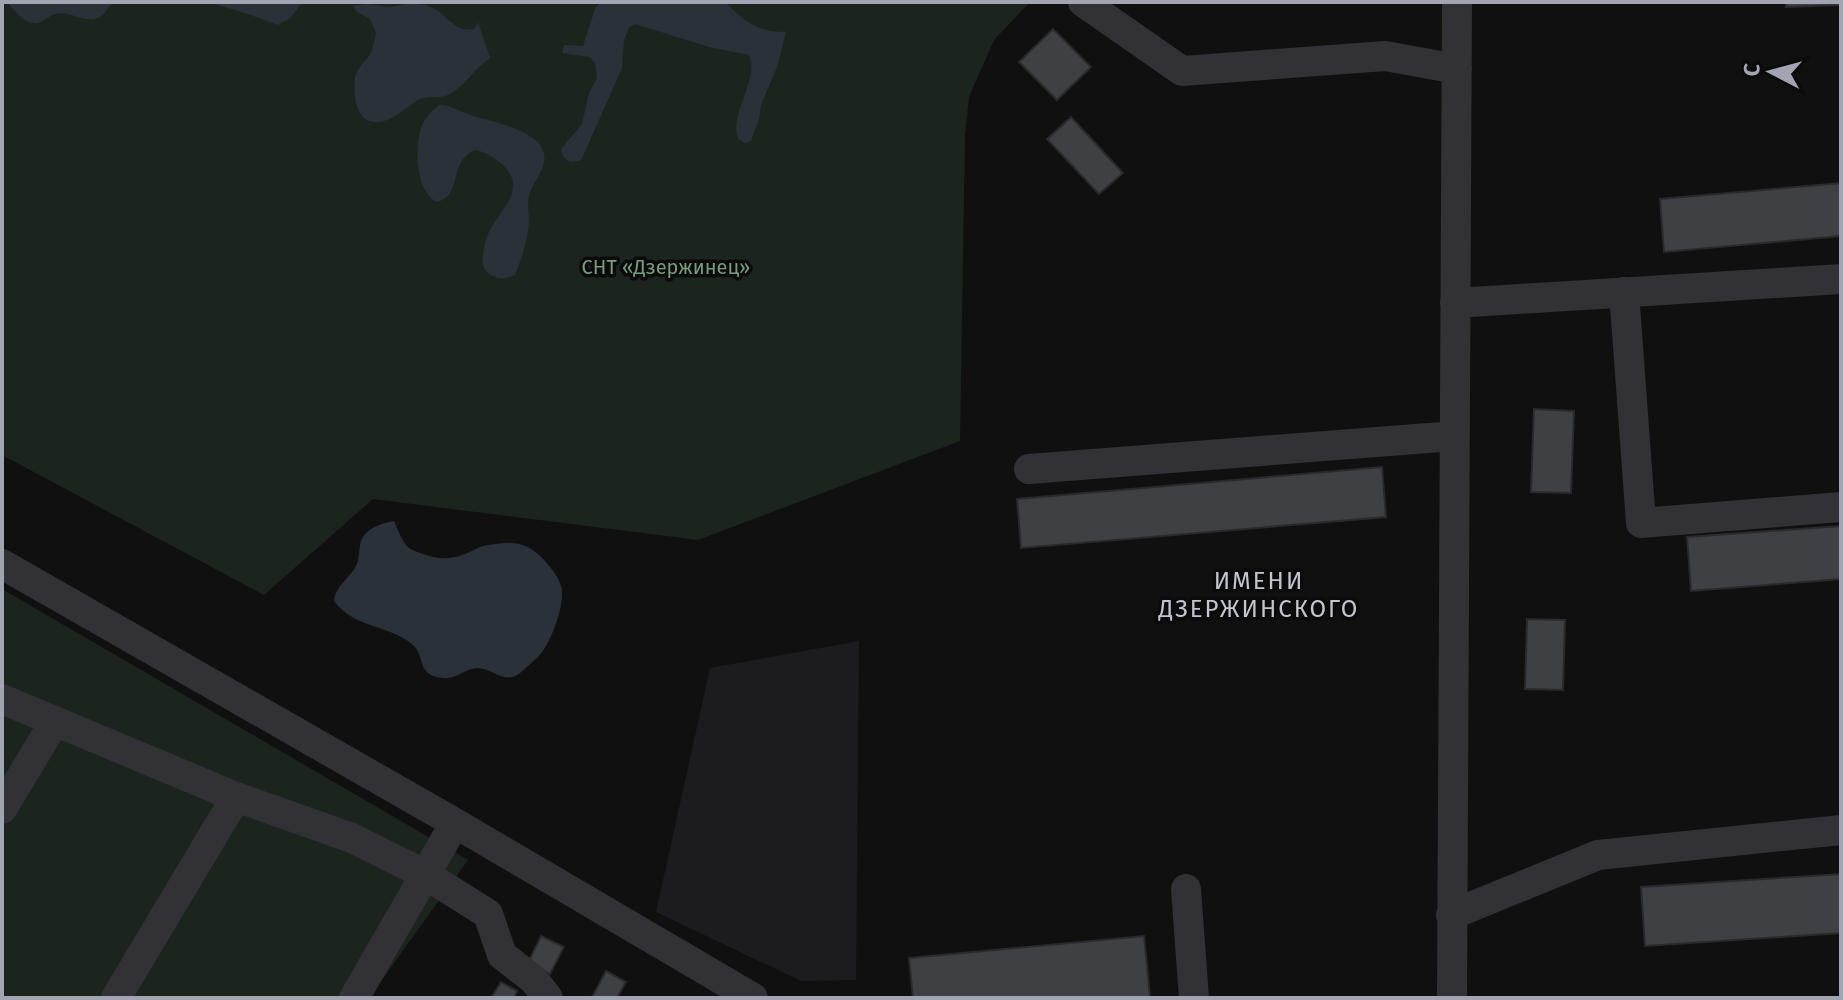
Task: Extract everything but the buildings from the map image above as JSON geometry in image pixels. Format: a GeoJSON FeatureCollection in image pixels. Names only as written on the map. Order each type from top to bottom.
{"type":"FeatureCollection","features":[{"type":"Feature","properties":{"kind":"street"},"geometry":{"type":"LineString","coordinates":[[1083,2],[1182,71],[1385,56],[1457,69]]}},
{"type":"Feature","properties":{"kind":"street"},"geometry":{"type":"LineString","coordinates":[[1452,998],[1457,2]]}},
{"type":"Feature","properties":{"kind":"street"},"geometry":{"type":"LineString","coordinates":[[1455,303],[1841,279]]}},
{"type":"Feature","properties":{"kind":"street"},"geometry":{"type":"LineString","coordinates":[[1624,292],[1641,523],[1841,507]]}},
{"type":"Feature","properties":{"kind":"street"},"geometry":{"type":"LineString","coordinates":[[1029,469],[1454,436]]}},
{"type":"Feature","properties":{"kind":"street"},"geometry":{"type":"LineString","coordinates":[[2,564],[455,823],[753,998]]}},
{"type":"Feature","properties":{"kind":"street"},"geometry":{"type":"LineString","coordinates":[[2,699],[236,797],[352,838],[426,875],[488,914],[502,955],[534,980],[548,998]]}},
{"type":"Feature","properties":{"kind":"street"},"geometry":{"type":"LineString","coordinates":[[2,809],[55,721]]}},
{"type":"Feature","properties":{"kind":"street"},"geometry":{"type":"LineString","coordinates":[[116,998],[236,797]]}},
{"type":"Feature","properties":{"kind":"street"},"geometry":{"type":"LineString","coordinates":[[354,998],[455,823]]}},
{"type":"Feature","properties":{"kind":"street"},"geometry":{"type":"LineString","coordinates":[[1451,915],[1598,855],[1841,830]]}},
{"type":"Feature","properties":{"kind":"street"},"geometry":{"type":"LineString","coordinates":[[1186,889],[1194,998]]}},
{"type":"Feature","properties":{"kind":"shaded area"},"geometry":{"type":"Polygon","coordinates":[[[8,2],[113,2],[102,16],[95,19],[61,13],[34,23],[21,17],[8,2]]]}},
{"type":"Feature","properties":{"kind":"shaded area"},"geometry":{"type":"Polygon","coordinates":[[[208,2],[303,2],[290,18],[278,25],[208,2]]]}},
{"type":"Feature","properties":{"kind":"shaded area"},"geometry":{"type":"Polygon","coordinates":[[[600,2],[725,2],[752,24],[767,30],[786,32],[751,141],[745,143],[738,139],[736,129],[751,74],[749,55],[709,47],[635,24],[629,27],[624,40],[622,68],[581,160],[574,162],[565,159],[561,149],[582,124],[589,93],[597,78],[595,63],[590,57],[562,53],[564,45],[583,46],[600,2]]]}},
{"type":"Feature","properties":{"kind":"shaded area"},"geometry":{"type":"Polygon","coordinates":[[[412,3],[433,8],[456,26],[467,30],[474,29],[478,22],[490,58],[448,95],[414,102],[387,120],[369,121],[363,117],[356,103],[354,85],[359,68],[370,54],[376,33],[370,19],[353,6],[390,7],[412,3]]]}},
{"type":"Feature","properties":{"kind":"shaded area"},"geometry":{"type":"Polygon","coordinates":[[[439,105],[517,129],[542,148],[542,169],[529,196],[527,235],[515,275],[494,277],[486,271],[482,257],[487,236],[513,190],[513,181],[502,164],[474,150],[461,163],[450,193],[445,198],[437,202],[425,190],[419,170],[418,139],[425,120],[439,105]]]}},
{"type":"Feature","properties":{"kind":"shaded area"},"geometry":{"type":"Polygon","coordinates":[[[394,521],[409,548],[433,557],[453,558],[482,546],[510,543],[528,547],[549,566],[561,586],[560,609],[548,643],[520,673],[503,677],[477,668],[449,678],[431,675],[424,668],[417,649],[404,638],[352,617],[334,601],[357,564],[364,535],[372,528],[394,521]]]}},
{"type":"Feature","properties":{"kind":"shaded area"},"geometry":{"type":"Polygon","coordinates":[[[859,641],[856,980],[801,981],[656,912],[710,668],[859,641]]]}},
{"type":"Feature","properties":{"kind":"green space","name":"СНТ «Дзержинец»"},"geometry":{"type":"Polygon","coordinates":[[[2,2],[1030,2],[994,40],[969,97],[965,136],[960,441],[698,540],[373,499],[264,595],[2,455],[2,2]]]}},
{"type":"Feature","properties":{"kind":"green space"},"geometry":{"type":"Polygon","coordinates":[[[2,589],[468,860],[369,998],[2,998],[2,589]]]}},
{"type":"Feature","properties":{"kind":"district","name":"ИМЕНИ ДЗЕРЖИНСКОГО"},"geometry":{"type":"Point","coordinates":[1259,595]}}]}
